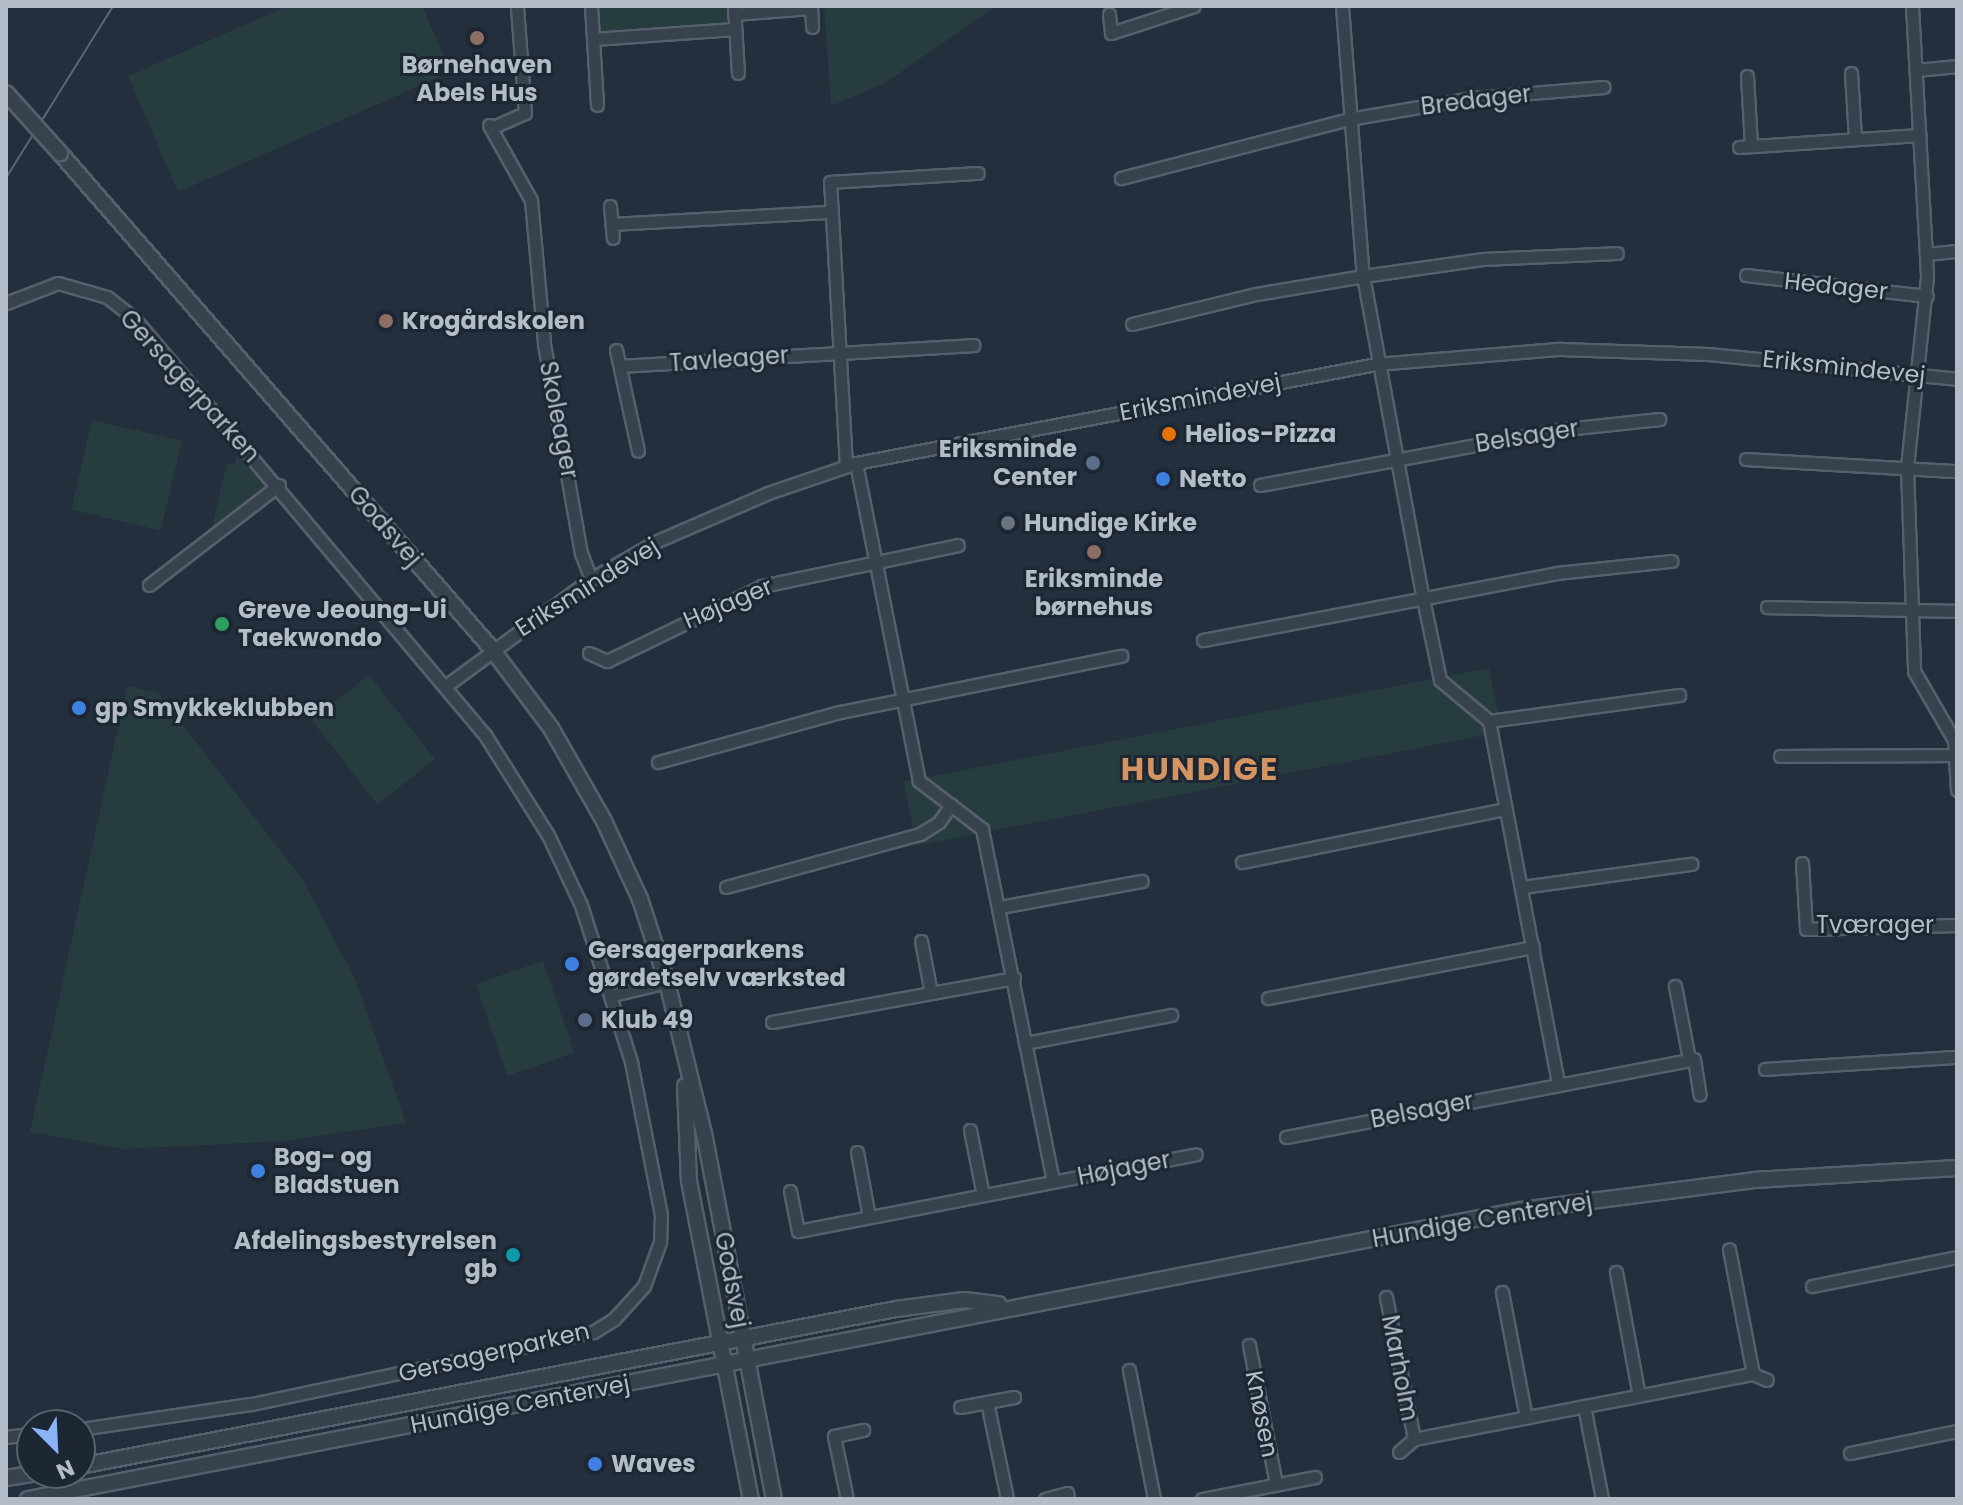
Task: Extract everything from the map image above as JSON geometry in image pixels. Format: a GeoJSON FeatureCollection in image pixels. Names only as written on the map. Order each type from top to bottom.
{"type":"FeatureCollection","features":[{"type":"Feature","properties":{"kind":"street","name":"Skoleager"},"geometry":{"type":"LineString","coordinates":[[517,6],[525,113],[490,127],[531,200],[544,344],[581,553],[591,579]]}},
{"type":"Feature","properties":{"kind":"street"},"geometry":{"type":"LineString","coordinates":[[591,6],[597,105]]}},
{"type":"Feature","properties":{"kind":"street"},"geometry":{"type":"LineString","coordinates":[[1109,14],[1111,33],[1194,6]]}},
{"type":"Feature","properties":{"kind":"street"},"geometry":{"type":"LineString","coordinates":[[1342,6],[1363,276],[1376,364],[1423,599],[1440,680],[1489,721],[1558,1083]]}},
{"type":"Feature","properties":{"kind":"street"},"geometry":{"type":"LineString","coordinates":[[1912,6],[1927,254],[1927,296],[1907,468],[1914,671],[1951,732],[1956,754],[1957,790]]}},
{"type":"Feature","properties":{"kind":"street"},"geometry":{"type":"LineString","coordinates":[[738,73],[734,10],[811,7],[812,27]]}},
{"type":"Feature","properties":{"kind":"street"},"geometry":{"type":"LineString","coordinates":[[593,39],[735,29]]}},
{"type":"Feature","properties":{"kind":"street"},"geometry":{"type":"LineString","coordinates":[[1916,70],[1957,66]]}},
{"type":"Feature","properties":{"kind":"street"},"geometry":{"type":"LineString","coordinates":[[1851,73],[1855,139]]}},
{"type":"Feature","properties":{"kind":"street"},"geometry":{"type":"LineString","coordinates":[[1747,76],[1745,147],[1920,135]]}},
{"type":"Feature","properties":{"kind":"street","name":"Bredager"},"geometry":{"type":"LineString","coordinates":[[1121,178],[1349,119],[1472,98],[1604,87]]}},
{"type":"Feature","properties":{"kind":"street","name":"Godsvej"},"geometry":{"type":"LineString","coordinates":[[6,93],[491,648],[551,728],[604,821],[640,899],[667,982],[683,1062],[705,1138],[774,1499]]}},
{"type":"Feature","properties":{"kind":"street"},"geometry":{"type":"LineString","coordinates":[[851,465],[838,352],[830,182],[978,173]]}},
{"type":"Feature","properties":{"kind":"street"},"geometry":{"type":"LineString","coordinates":[[610,206],[613,238]]}},
{"type":"Feature","properties":{"kind":"street"},"geometry":{"type":"LineString","coordinates":[[612,224],[830,212]]}},
{"type":"Feature","properties":{"kind":"street"},"geometry":{"type":"LineString","coordinates":[[1927,254],[1957,251]]}},
{"type":"Feature","properties":{"kind":"street"},"geometry":{"type":"LineString","coordinates":[[1132,324],[1256,294],[1363,276],[1482,259],[1617,253]]}},
{"type":"Feature","properties":{"kind":"street","name":"Hedager"},"geometry":{"type":"LineString","coordinates":[[1746,275],[1927,296]]}},
{"type":"Feature","properties":{"kind":"street","name":"Gersagerparken"},"geometry":{"type":"LineString","coordinates":[[6,303],[58,283],[107,297],[134,318],[447,685],[548,835],[581,905],[613,995],[661,1215],[654,1265],[644,1286],[614,1319],[576,1338],[379,1379],[96,1426]]}},
{"type":"Feature","properties":{"kind":"street","name":"Tavleager"},"geometry":{"type":"LineString","coordinates":[[620,366],[973,345]]}},
{"type":"Feature","properties":{"kind":"street","name":"Eriksmindevej"},"geometry":{"type":"LineString","coordinates":[[491,648],[591,579],[707,518],[851,465],[1376,364],[1560,349],[1629,348],[1957,379]]}},
{"type":"Feature","properties":{"kind":"street"},"geometry":{"type":"LineString","coordinates":[[616,350],[638,451]]}},
{"type":"Feature","properties":{"kind":"street","name":"Belsager"},"geometry":{"type":"LineString","coordinates":[[1260,485],[1556,430],[1659,419]]}},
{"type":"Feature","properties":{"kind":"street"},"geometry":{"type":"LineString","coordinates":[[1746,459],[1957,471]]}},
{"type":"Feature","properties":{"kind":"street","name":"Højager"},"geometry":{"type":"LineString","coordinates":[[851,465],[875,561],[921,785],[982,829],[1053,1181]]}},
{"type":"Feature","properties":{"kind":"street","name":"Gersagerparken"},"geometry":{"type":"LineString","coordinates":[[149,585],[279,485]]}},
{"type":"Feature","properties":{"kind":"street","name":"Højager"},"geometry":{"type":"LineString","coordinates":[[589,653],[607,661],[719,602],[762,586],[958,545]]}},
{"type":"Feature","properties":{"kind":"street"},"geometry":{"type":"LineString","coordinates":[[1203,640],[1557,573],[1671,561]]}},
{"type":"Feature","properties":{"kind":"street"},"geometry":{"type":"LineString","coordinates":[[1767,607],[1957,611]]}},
{"type":"Feature","properties":{"kind":"street"},"geometry":{"type":"LineString","coordinates":[[447,685],[491,648]]}},
{"type":"Feature","properties":{"kind":"street"},"geometry":{"type":"LineString","coordinates":[[658,762],[902,699],[1121,656]]}},
{"type":"Feature","properties":{"kind":"street"},"geometry":{"type":"LineString","coordinates":[[1489,721],[1679,695]]}},
{"type":"Feature","properties":{"kind":"street"},"geometry":{"type":"LineString","coordinates":[[1780,756],[1956,754]]}},
{"type":"Feature","properties":{"kind":"street"},"geometry":{"type":"LineString","coordinates":[[726,887],[920,834],[939,822],[951,805]]}},
{"type":"Feature","properties":{"kind":"street"},"geometry":{"type":"LineString","coordinates":[[1242,862],[1504,809]]}},
{"type":"Feature","properties":{"kind":"street","name":"Tværager"},"geometry":{"type":"LineString","coordinates":[[1802,863],[1806,929],[1957,925]]}},
{"type":"Feature","properties":{"kind":"street"},"geometry":{"type":"LineString","coordinates":[[1522,887],[1691,864]]}},
{"type":"Feature","properties":{"kind":"street"},"geometry":{"type":"LineString","coordinates":[[1000,907],[1142,881]]}},
{"type":"Feature","properties":{"kind":"street"},"geometry":{"type":"LineString","coordinates":[[921,941],[931,993]]}},
{"type":"Feature","properties":{"kind":"street"},"geometry":{"type":"LineString","coordinates":[[1268,998],[1533,947]]}},
{"type":"Feature","properties":{"kind":"street"},"geometry":{"type":"LineString","coordinates":[[772,1022],[1014,978]]}},
{"type":"Feature","properties":{"kind":"street"},"geometry":{"type":"LineString","coordinates":[[613,995],[667,982]]}},
{"type":"Feature","properties":{"kind":"street"},"geometry":{"type":"LineString","coordinates":[[1675,986],[1689,1059],[1694,1059],[1700,1095]]}},
{"type":"Feature","properties":{"kind":"street"},"geometry":{"type":"LineString","coordinates":[[1025,1043],[1171,1015]]}},
{"type":"Feature","properties":{"kind":"street"},"geometry":{"type":"LineString","coordinates":[[1765,1069],[1957,1057]]}},
{"type":"Feature","properties":{"kind":"street","name":"Belsager"},"geometry":{"type":"LineString","coordinates":[[1286,1137],[1689,1059]]}},
{"type":"Feature","properties":{"kind":"street","name":"Godsvej"},"geometry":{"type":"LineString","coordinates":[[683,1062],[689,1181],[751,1499]]}},
{"type":"Feature","properties":{"kind":"street"},"geometry":{"type":"LineString","coordinates":[[970,1130],[983,1195]]}},
{"type":"Feature","properties":{"kind":"street"},"geometry":{"type":"LineString","coordinates":[[857,1152],[869,1217]]}},
{"type":"Feature","properties":{"kind":"street","name":"Højager"},"geometry":{"type":"LineString","coordinates":[[790,1191],[798,1231],[1196,1154]]}},
{"type":"Feature","properties":{"kind":"street","name":"Hundige Centervej"},"geometry":{"type":"LineString","coordinates":[[28,1499],[724,1366],[1012,1305],[1521,1210],[1754,1180],[1957,1168]]}},
{"type":"Feature","properties":{"kind":"street"},"geometry":{"type":"LineString","coordinates":[[1729,1249],[1753,1374],[1767,1380]]}},
{"type":"Feature","properties":{"kind":"street"},"geometry":{"type":"LineString","coordinates":[[1812,1286],[1957,1257]]}},
{"type":"Feature","properties":{"kind":"street"},"geometry":{"type":"LineString","coordinates":[[1616,1272],[1639,1396]]}},
{"type":"Feature","properties":{"kind":"street"},"geometry":{"type":"LineString","coordinates":[[1502,1292],[1526,1418]]}},
{"type":"Feature","properties":{"kind":"street","name":"Marholm"},"geometry":{"type":"LineString","coordinates":[[1386,1297],[1414,1439]]}},
{"type":"Feature","properties":{"kind":"street","name":"Hundige Centervej"},"geometry":{"type":"LineString","coordinates":[[96,1463],[896,1309],[964,1300],[1012,1305]]}},
{"type":"Feature","properties":{"kind":"street","name":"Knøsen"},"geometry":{"type":"LineString","coordinates":[[1249,1345],[1276,1484]]}},
{"type":"Feature","properties":{"kind":"street"},"geometry":{"type":"LineString","coordinates":[[1129,1370],[1154,1499]]}},
{"type":"Feature","properties":{"kind":"street","name":"Marholm"},"geometry":{"type":"LineString","coordinates":[[1399,1452],[1414,1439],[1753,1374]]}},
{"type":"Feature","properties":{"kind":"street"},"geometry":{"type":"LineString","coordinates":[[960,1407],[1014,1397]]}},
{"type":"Feature","properties":{"kind":"street"},"geometry":{"type":"LineString","coordinates":[[987,1402],[1007,1499]]}},
{"type":"Feature","properties":{"kind":"street"},"geometry":{"type":"LineString","coordinates":[[1584,1406],[1602,1499]]}},
{"type":"Feature","properties":{"kind":"street"},"geometry":{"type":"LineString","coordinates":[[847,1499],[834,1436],[863,1430]]}},
{"type":"Feature","properties":{"kind":"street"},"geometry":{"type":"LineString","coordinates":[[1850,1453],[1957,1431]]}},
{"type":"Feature","properties":{"kind":"street","name":"Knøsen"},"geometry":{"type":"LineString","coordinates":[[1202,1499],[1315,1477]]}},
{"type":"Feature","properties":{"kind":"street"},"geometry":{"type":"LineString","coordinates":[[1045,1499],[1067,1493],[1068,1499]]}},
{"type":"Feature","properties":{"kind":"green space"},"geometry":{"type":"Polygon","coordinates":[[[288,6],[422,6],[451,72],[178,192],[128,76],[288,6]]]}},
{"type":"Feature","properties":{"kind":"green space"},"geometry":{"type":"Polygon","coordinates":[[[596,6],[728,6],[729,18],[724,25],[601,33],[596,6]]]}},
{"type":"Feature","properties":{"kind":"green space"},"geometry":{"type":"Polygon","coordinates":[[[824,6],[997,6],[883,84],[831,106],[824,6]]]}},
{"type":"Feature","properties":{"kind":"green space"},"geometry":{"type":"Polygon","coordinates":[[[92,420],[182,441],[161,530],[71,510],[92,420]]]}},
{"type":"Feature","properties":{"kind":"green space"},"geometry":{"type":"Polygon","coordinates":[[[237,453],[266,488],[211,532],[227,463],[235,464],[237,453]]]}},
{"type":"Feature","properties":{"kind":"green space"},"geometry":{"type":"Polygon","coordinates":[[[1489,668],[1501,732],[916,846],[904,782],[1489,668]]]}},
{"type":"Feature","properties":{"kind":"green space"},"geometry":{"type":"Polygon","coordinates":[[[369,675],[435,759],[377,804],[311,720],[369,675]]]}},
{"type":"Feature","properties":{"kind":"green space"},"geometry":{"type":"Polygon","coordinates":[[[127,686],[158,693],[303,880],[356,981],[406,1123],[284,1141],[124,1149],[30,1132],[127,686]]]}},
{"type":"Feature","properties":{"kind":"green space"},"geometry":{"type":"Polygon","coordinates":[[[543,961],[575,1053],[507,1076],[476,984],[543,961]]]}},
{"type":"Feature","properties":{"kind":"tram line"},"geometry":{"type":"LineString","coordinates":[[6,178],[113,6]]}},
{"type":"Feature","properties":{"kind":"place","name":"Børnehaven Abels Hus"},"geometry":{"type":"Point","coordinates":[477,38]}},
{"type":"Feature","properties":{"kind":"place","name":"Krogårdskolen"},"geometry":{"type":"Point","coordinates":[386,321]}},
{"type":"Feature","properties":{"kind":"place","name":"Helios-Pizza"},"geometry":{"type":"Point","coordinates":[1169,434]}},
{"type":"Feature","properties":{"kind":"place","name":"Eriksminde Center"},"geometry":{"type":"Point","coordinates":[1093,463]}},
{"type":"Feature","properties":{"kind":"place","name":"Netto"},"geometry":{"type":"Point","coordinates":[1163,479]}},
{"type":"Feature","properties":{"kind":"place","name":"Hundige Kirke"},"geometry":{"type":"Point","coordinates":[1008,523]}},
{"type":"Feature","properties":{"kind":"place","name":"Eriksminde børnehus"},"geometry":{"type":"Point","coordinates":[1094,552]}},
{"type":"Feature","properties":{"kind":"place","name":"Greve Jeoung-Ui Taekwondo"},"geometry":{"type":"Point","coordinates":[222,624]}},
{"type":"Feature","properties":{"kind":"place","name":"gp Smykkeklubben"},"geometry":{"type":"Point","coordinates":[79,708]}},
{"type":"Feature","properties":{"kind":"place","name":"Gersagerparkens gørdetselv værksted"},"geometry":{"type":"Point","coordinates":[572,964]}},
{"type":"Feature","properties":{"kind":"place","name":"Klub 49"},"geometry":{"type":"Point","coordinates":[585,1020]}},
{"type":"Feature","properties":{"kind":"place","name":"Bog- og Bladstuen"},"geometry":{"type":"Point","coordinates":[258,1171]}},
{"type":"Feature","properties":{"kind":"place","name":"Afdelingsbestyrelsen gb"},"geometry":{"type":"Point","coordinates":[513,1255]}},
{"type":"Feature","properties":{"kind":"place","name":"Waves"},"geometry":{"type":"Point","coordinates":[595,1464]}},
{"type":"Feature","properties":{"kind":"district","name":"HUNDIGE"},"geometry":{"type":"Point","coordinates":[1200,769]}}]}
